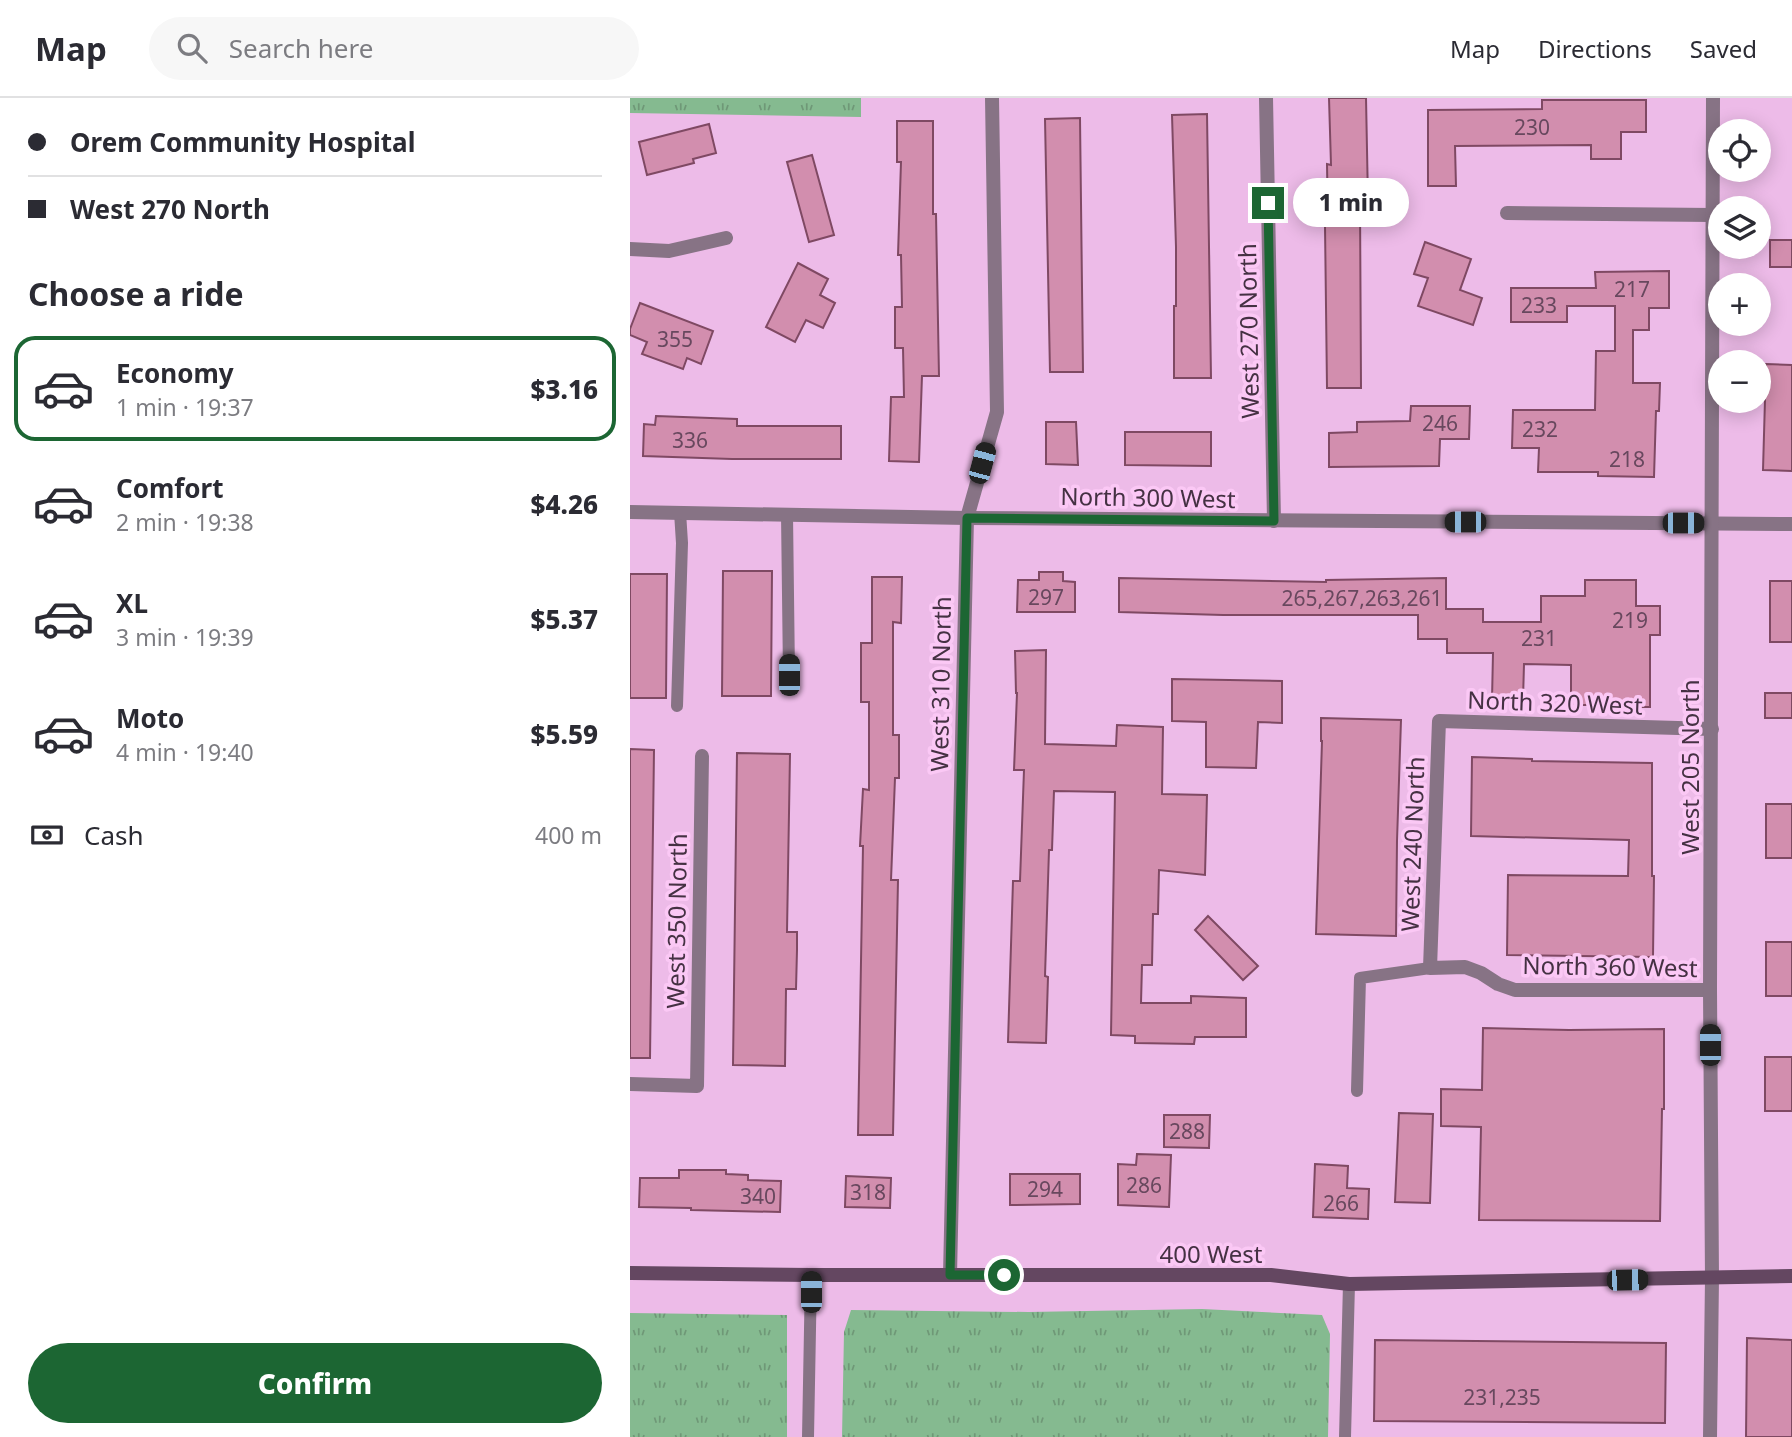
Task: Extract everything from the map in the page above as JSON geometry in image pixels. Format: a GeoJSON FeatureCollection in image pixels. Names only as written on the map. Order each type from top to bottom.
{"type":"FeatureCollection","features":[{"type":"Feature","properties":{"kind":"main road","name":"400 West"},"geometry":{"type":"LineString","coordinates":[[630,1273],[1271,1275],[1349,1284],[1792,1276]]}},
{"type":"Feature","properties":{"kind":"street","name":"West 310 North"},"geometry":{"type":"LineString","coordinates":[[950,1275],[967,518],[997,412],[992,98]]}},
{"type":"Feature","properties":{"kind":"street","name":"West 270 North"},"geometry":{"type":"LineString","coordinates":[[1266,98],[1274,521]]}},
{"type":"Feature","properties":{"kind":"street","name":"West 205 North"},"geometry":{"type":"LineString","coordinates":[[1713,98],[1713,196]]}},
{"type":"Feature","properties":{"kind":"street"},"geometry":{"type":"LineString","coordinates":[[1507,213],[1708,215]]}},
{"type":"Feature","properties":{"kind":"street"},"geometry":{"type":"LineString","coordinates":[[630,249],[669,251],[726,238]]}},
{"type":"Feature","properties":{"kind":"street","name":"West 205 North"},"geometry":{"type":"LineString","coordinates":[[1710,1437],[1713,259]]}},
{"type":"Feature","properties":{"kind":"street","name":"North 300 West"},"geometry":{"type":"LineString","coordinates":[[630,512],[967,518],[1792,524]]}},
{"type":"Feature","properties":{"kind":"street","name":"North 320 West"},"geometry":{"type":"LineString","coordinates":[[1438,721],[1712,729]]}},
{"type":"Feature","properties":{"kind":"street","name":"West 240 North"},"geometry":{"type":"LineString","coordinates":[[1430,968],[1438,721]]}},
{"type":"Feature","properties":{"kind":"street","name":"West 350 North"},"geometry":{"type":"LineString","coordinates":[[630,1084],[697,1086],[702,756]]}},
{"type":"Feature","properties":{"kind":"street","name":"North 360 West"},"geometry":{"type":"LineString","coordinates":[[1430,968],[1465,967],[1515,990],[1710,990]]}},
{"type":"Feature","properties":{"kind":"lane"},"geometry":{"type":"LineString","coordinates":[[677,706],[682,543],[680,512]]}},
{"type":"Feature","properties":{"kind":"lane"},"geometry":{"type":"LineString","coordinates":[[787,514],[789,675]]}},
{"type":"Feature","properties":{"kind":"lane"},"geometry":{"type":"LineString","coordinates":[[1357,1091],[1360,978],[1430,968]]}},
{"type":"Feature","properties":{"kind":"lane"},"geometry":{"type":"LineString","coordinates":[[808,1437],[811,1275]]}},
{"type":"Feature","properties":{"kind":"lane"},"geometry":{"type":"LineString","coordinates":[[1345,1437],[1349,1284]]}},
{"type":"Feature","properties":{"kind":"green space"},"geometry":{"type":"Polygon","coordinates":[[[630,98],[861,98],[861,117],[630,113],[630,98]]]}},
{"type":"Feature","properties":{"kind":"green space"},"geometry":{"type":"Polygon","coordinates":[[[1202,1309],[1322,1315],[1330,1334],[1328,1437],[842,1437],[844,1332],[851,1310],[1028,1312],[1202,1309]]]}},
{"type":"Feature","properties":{"kind":"green space"},"geometry":{"type":"Polygon","coordinates":[[[630,1313],[787,1315],[787,1437],[630,1437],[630,1313]]]}},
{"type":"Feature","properties":{"kind":"building"},"geometry":{"type":"Polygon","coordinates":[[[1329,98],[1366,98],[1368,201],[1360,201],[1361,388],[1327,388],[1325,225],[1328,225],[1327,164],[1331,165],[1329,98]]]}},
{"type":"Feature","properties":{"kind":"building"},"geometry":{"type":"Polygon","coordinates":[[[1542,100],[1646,100],[1646,132],[1621,132],[1621,159],[1591,159],[1591,145],[1455,146],[1456,186],[1428,186],[1428,110],[1542,109],[1542,100]]]}},
{"type":"Feature","properties":{"kind":"building"},"geometry":{"type":"Polygon","coordinates":[[[1207,114],[1211,378],[1174,378],[1176,247],[1172,115],[1207,114]]]}},
{"type":"Feature","properties":{"kind":"building"},"geometry":{"type":"Polygon","coordinates":[[[1080,118],[1083,372],[1050,372],[1045,119],[1080,118]]]}},
{"type":"Feature","properties":{"kind":"building"},"geometry":{"type":"Polygon","coordinates":[[[897,121],[933,121],[933,214],[936,214],[939,376],[922,376],[919,462],[889,461],[891,397],[904,397],[903,348],[895,348],[895,307],[902,307],[901,255],[898,255],[901,162],[897,162],[897,121]]]}},
{"type":"Feature","properties":{"kind":"building"},"geometry":{"type":"Polygon","coordinates":[[[709,124],[716,153],[693,159],[694,163],[647,175],[639,142],[709,124]]]}},
{"type":"Feature","properties":{"kind":"building"},"geometry":{"type":"Polygon","coordinates":[[[812,155],[834,235],[809,242],[787,162],[812,155]]]}},
{"type":"Feature","properties":{"kind":"building"},"geometry":{"type":"Polygon","coordinates":[[[1771,240],[1792,240],[1792,267],[1770,267],[1771,240]]]}},
{"type":"Feature","properties":{"kind":"building"},"geometry":{"type":"Polygon","coordinates":[[[1425,242],[1471,259],[1460,290],[1482,298],[1473,325],[1418,306],[1428,278],[1414,274],[1425,242]]]}},
{"type":"Feature","properties":{"kind":"building"},"geometry":{"type":"Polygon","coordinates":[[[798,263],[828,279],[820,295],[835,303],[823,328],[806,320],[795,342],[766,327],[798,263]]]}},
{"type":"Feature","properties":{"kind":"building"},"geometry":{"type":"Polygon","coordinates":[[[1669,271],[1669,308],[1649,308],[1649,330],[1633,330],[1633,383],[1660,383],[1659,411],[1656,411],[1654,477],[1598,476],[1598,472],[1538,472],[1539,448],[1512,448],[1513,410],[1595,410],[1596,351],[1615,351],[1615,306],[1567,306],[1567,322],[1511,322],[1511,288],[1596,288],[1595,272],[1669,271]]]}},
{"type":"Feature","properties":{"kind":"building"},"geometry":{"type":"Polygon","coordinates":[[[640,303],[713,331],[701,364],[687,358],[683,369],[642,354],[647,342],[630,335],[640,303]]]}},
{"type":"Feature","properties":{"kind":"building"},"geometry":{"type":"Polygon","coordinates":[[[1771,364],[1792,365],[1792,471],[1763,470],[1765,413],[1771,413],[1771,364]]]}},
{"type":"Feature","properties":{"kind":"building"},"geometry":{"type":"Polygon","coordinates":[[[1411,406],[1470,406],[1469,439],[1440,439],[1439,466],[1329,467],[1329,433],[1357,432],[1357,422],[1410,421],[1411,406]]]}},
{"type":"Feature","properties":{"kind":"building"},"geometry":{"type":"Polygon","coordinates":[[[656,416],[737,419],[737,426],[841,426],[841,459],[643,456],[644,424],[655,425],[656,416]]]}},
{"type":"Feature","properties":{"kind":"building"},"geometry":{"type":"Polygon","coordinates":[[[1046,422],[1076,422],[1078,465],[1046,464],[1046,422]]]}},
{"type":"Feature","properties":{"kind":"building"},"geometry":{"type":"Polygon","coordinates":[[[1125,432],[1211,432],[1211,466],[1125,465],[1125,432]]]}},
{"type":"Feature","properties":{"kind":"building"},"geometry":{"type":"Polygon","coordinates":[[[723,571],[772,571],[771,696],[722,696],[723,571]]]}},
{"type":"Feature","properties":{"kind":"building"},"geometry":{"type":"Polygon","coordinates":[[[1039,572],[1063,572],[1063,581],[1075,582],[1075,612],[1017,612],[1018,580],[1039,580],[1039,572]]]}},
{"type":"Feature","properties":{"kind":"building"},"geometry":{"type":"Polygon","coordinates":[[[630,574],[667,574],[666,698],[630,698],[630,574]]]}},
{"type":"Feature","properties":{"kind":"building"},"geometry":{"type":"Polygon","coordinates":[[[872,577],[902,577],[901,623],[893,622],[893,735],[899,735],[899,778],[895,778],[891,880],[898,880],[893,1135],[858,1135],[863,846],[860,846],[863,789],[869,790],[869,702],[861,702],[861,643],[872,643],[872,577]]]}},
{"type":"Feature","properties":{"kind":"building"},"geometry":{"type":"Polygon","coordinates":[[[1119,578],[1326,582],[1446,578],[1446,609],[1483,609],[1483,622],[1541,622],[1541,596],[1585,596],[1585,580],[1636,580],[1636,606],[1660,606],[1660,635],[1650,635],[1650,707],[1571,705],[1571,665],[1524,664],[1523,700],[1492,700],[1493,653],[1447,653],[1447,639],[1418,639],[1418,615],[1119,612],[1119,578]]]}},
{"type":"Feature","properties":{"kind":"building"},"geometry":{"type":"Polygon","coordinates":[[[1770,581],[1792,581],[1792,642],[1770,642],[1770,581]]]}},
{"type":"Feature","properties":{"kind":"building"},"geometry":{"type":"Polygon","coordinates":[[[1046,650],[1045,744],[1116,746],[1117,725],[1163,727],[1162,794],[1207,795],[1205,875],[1159,870],[1158,914],[1153,914],[1152,965],[1142,965],[1141,1003],[1191,1003],[1191,996],[1246,998],[1246,1037],[1195,1037],[1194,1044],[1135,1043],[1135,1036],[1111,1035],[1115,792],[1054,791],[1052,850],[1049,850],[1045,976],[1048,977],[1046,1043],[1008,1042],[1013,881],[1020,881],[1024,770],[1014,770],[1017,693],[1015,651],[1046,650]]]}},
{"type":"Feature","properties":{"kind":"building"},"geometry":{"type":"Polygon","coordinates":[[[1172,679],[1282,681],[1282,723],[1258,722],[1256,768],[1206,767],[1206,722],[1172,721],[1172,679]]]}},
{"type":"Feature","properties":{"kind":"building"},"geometry":{"type":"Polygon","coordinates":[[[1765,693],[1792,693],[1792,718],[1765,718],[1765,693]]]}},
{"type":"Feature","properties":{"kind":"building"},"geometry":{"type":"Polygon","coordinates":[[[1321,718],[1401,720],[1396,936],[1316,934],[1321,718]]]}},
{"type":"Feature","properties":{"kind":"building"},"geometry":{"type":"Polygon","coordinates":[[[630,749],[654,750],[650,1058],[630,1058],[630,749]]]}},
{"type":"Feature","properties":{"kind":"building"},"geometry":{"type":"Polygon","coordinates":[[[737,753],[790,754],[787,932],[797,932],[797,950],[796,989],[786,989],[785,1066],[733,1065],[737,753]]]}},
{"type":"Feature","properties":{"kind":"building"},"geometry":{"type":"Polygon","coordinates":[[[1472,757],[1652,763],[1653,957],[1507,955],[1508,875],[1628,876],[1629,840],[1471,836],[1472,757]]]}},
{"type":"Feature","properties":{"kind":"building"},"geometry":{"type":"Polygon","coordinates":[[[1766,804],[1792,804],[1792,858],[1766,858],[1766,804]]]}},
{"type":"Feature","properties":{"kind":"building"},"geometry":{"type":"Polygon","coordinates":[[[1208,916],[1258,966],[1243,980],[1195,930],[1208,916]]]}},
{"type":"Feature","properties":{"kind":"building"},"geometry":{"type":"Polygon","coordinates":[[[1766,942],[1792,942],[1792,996],[1766,996],[1766,942]]]}},
{"type":"Feature","properties":{"kind":"building"},"geometry":{"type":"Polygon","coordinates":[[[1483,1028],[1664,1029],[1660,1221],[1479,1220],[1481,1127],[1441,1126],[1441,1089],[1482,1090],[1483,1028]]]}},
{"type":"Feature","properties":{"kind":"building"},"geometry":{"type":"Polygon","coordinates":[[[1765,1057],[1792,1057],[1792,1111],[1765,1111],[1765,1057]]]}},
{"type":"Feature","properties":{"kind":"building"},"geometry":{"type":"Polygon","coordinates":[[[1399,1113],[1433,1114],[1430,1203],[1395,1202],[1399,1113]]]}},
{"type":"Feature","properties":{"kind":"building"},"geometry":{"type":"Polygon","coordinates":[[[1164,1115],[1210,1115],[1209,1148],[1164,1147],[1164,1115]]]}},
{"type":"Feature","properties":{"kind":"building"},"geometry":{"type":"Polygon","coordinates":[[[1137,1154],[1171,1155],[1169,1207],[1118,1205],[1118,1164],[1136,1165],[1137,1154]]]}},
{"type":"Feature","properties":{"kind":"building"},"geometry":{"type":"Polygon","coordinates":[[[1315,1164],[1348,1166],[1347,1188],[1369,1189],[1368,1219],[1313,1217],[1315,1164]]]}},
{"type":"Feature","properties":{"kind":"building"},"geometry":{"type":"Polygon","coordinates":[[[679,1170],[726,1170],[726,1174],[748,1175],[748,1180],[781,1181],[780,1212],[639,1207],[640,1178],[679,1178],[679,1170]]]}},
{"type":"Feature","properties":{"kind":"building"},"geometry":{"type":"Polygon","coordinates":[[[1010,1174],[1080,1174],[1080,1204],[1010,1205],[1010,1174]]]}},
{"type":"Feature","properties":{"kind":"building"},"geometry":{"type":"Polygon","coordinates":[[[846,1176],[891,1178],[890,1208],[845,1207],[846,1176]]]}},
{"type":"Feature","properties":{"kind":"building"},"geometry":{"type":"Polygon","coordinates":[[[1747,1338],[1792,1340],[1792,1437],[1746,1437],[1747,1338]]]}},
{"type":"Feature","properties":{"kind":"building"},"geometry":{"type":"Polygon","coordinates":[[[1375,1340],[1666,1343],[1665,1423],[1374,1421],[1375,1340]]]}},
{"type":"Feature","properties":{"kind":"route"},"geometry":{"type":"LineString","coordinates":[[1004,1275],[950,1275],[967,518],[1274,521],[1268,203]]}}]}
